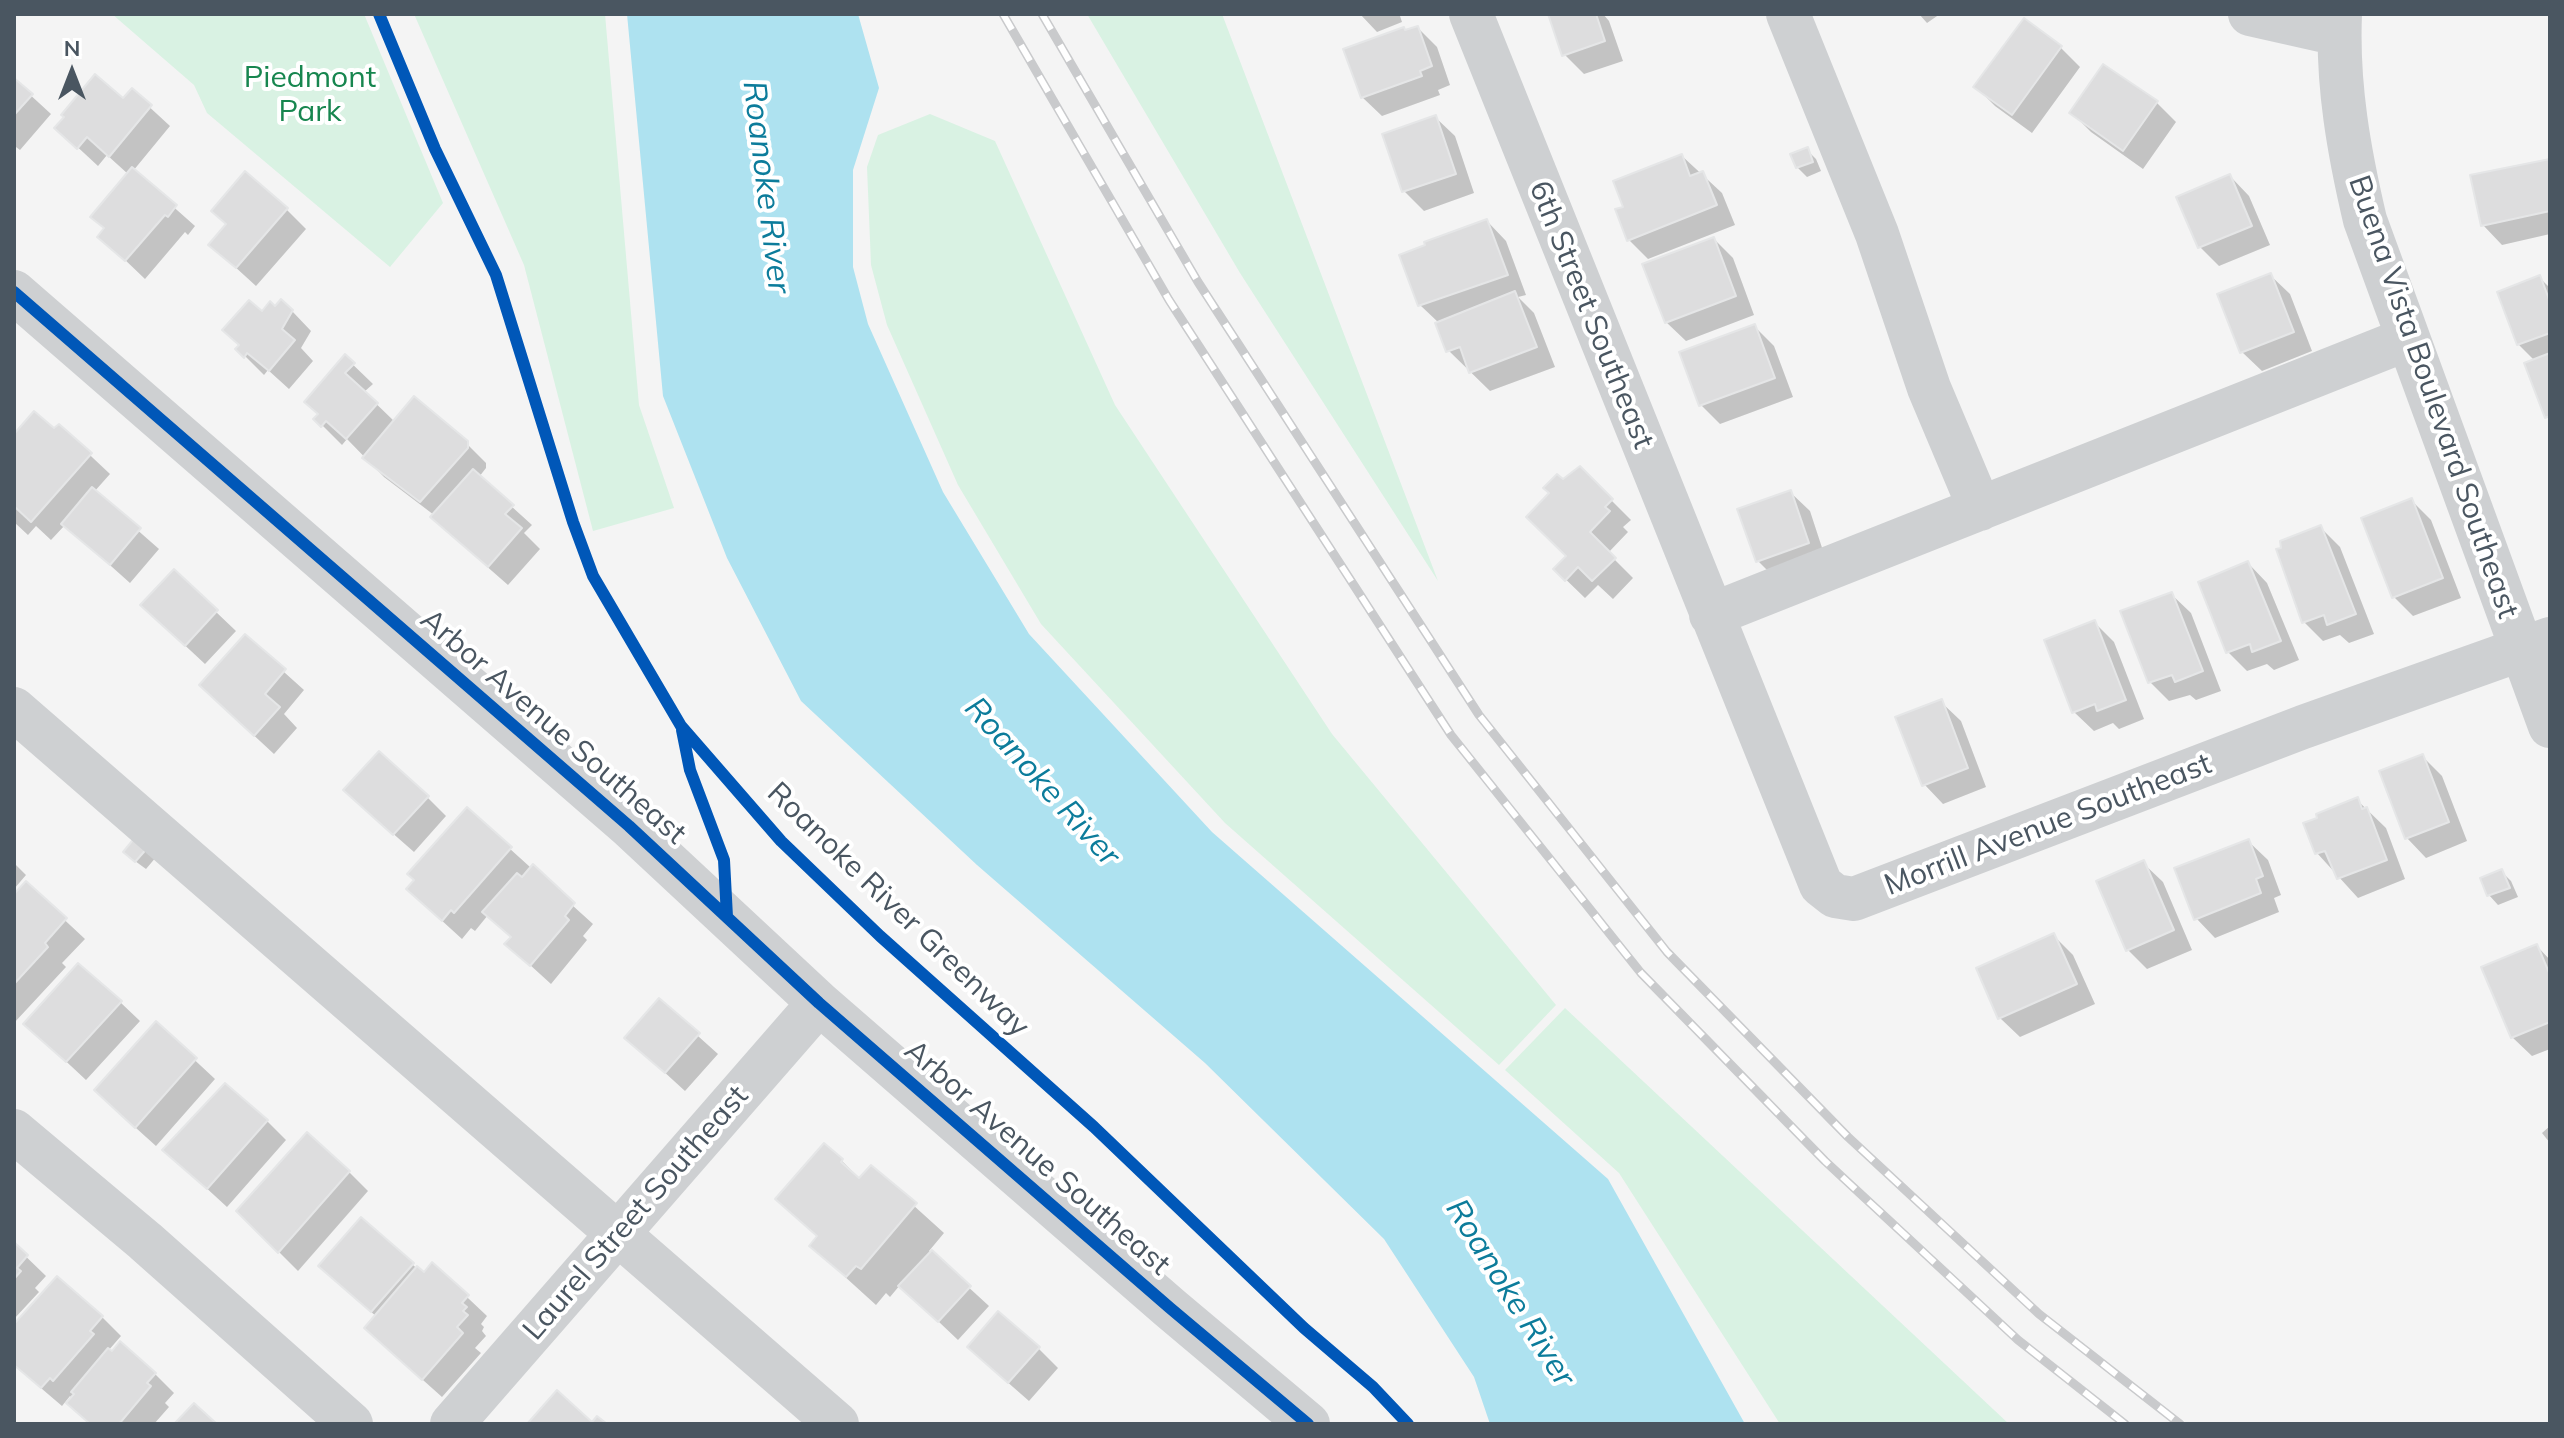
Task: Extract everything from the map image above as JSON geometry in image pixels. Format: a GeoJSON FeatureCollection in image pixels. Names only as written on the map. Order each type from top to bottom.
{"type":"FeatureCollection","features":[{"type":"Feature","properties":{"kind":"street","name":"6th Street Southeast"},"geometry":{"type":"LineString","coordinates":[[1471,14],[1711,615]]}},
{"type":"Feature","properties":{"kind":"street"},"geometry":{"type":"LineString","coordinates":[[1788,14],[1877,234],[1929,388],[1980,509]]}},
{"type":"Feature","properties":{"kind":"street"},"geometry":{"type":"LineString","coordinates":[[2250,14],[2340,24]]}},
{"type":"Feature","properties":{"kind":"street","name":"Buena Vista Boulevard Southeast"},"geometry":{"type":"LineString","coordinates":[[2340,24],[2341,92],[2352,166],[2365,220],[2407,339],[2536,645],[2550,726]]}},
{"type":"Feature","properties":{"kind":"street","name":"Arbor Avenue Southeast"},"geometry":{"type":"LineString","coordinates":[[14,292],[629,826],[819,1003],[1308,1424]]}},
{"type":"Feature","properties":{"kind":"street"},"geometry":{"type":"LineString","coordinates":[[1711,615],[2407,339]]}},
{"type":"Feature","properties":{"kind":"street","name":"Morrill Avenue Southeast"},"geometry":{"type":"LineString","coordinates":[[1711,615],[1821,885],[1835,896],[1854,899],[2303,727],[2536,645]]}},
{"type":"Feature","properties":{"kind":"street"},"geometry":{"type":"LineString","coordinates":[[16,715],[837,1424]]}},
{"type":"Feature","properties":{"kind":"street","name":"Laurel Street Southeast"},"geometry":{"type":"LineString","coordinates":[[452,1424],[819,1003]]}},
{"type":"Feature","properties":{"kind":"street"},"geometry":{"type":"LineString","coordinates":[[14,1131],[145,1241],[351,1424]]}},
{"type":"Feature","properties":{"kind":"green space","name":"Piedmont Park"},"geometry":{"type":"Polygon","coordinates":[[[112,14],[364,14],[443,203],[390,267],[207,113],[194,85],[112,14]]]}},
{"type":"Feature","properties":{"kind":"green space"},"geometry":{"type":"Polygon","coordinates":[[[414,14],[605,14],[639,405],[674,508],[593,531],[524,265],[414,14]]]}},
{"type":"Feature","properties":{"kind":"green space"},"geometry":{"type":"Polygon","coordinates":[[[1087,14],[1222,14],[1438,581],[1240,273],[1087,14]]]}},
{"type":"Feature","properties":{"kind":"green space"},"geometry":{"type":"Polygon","coordinates":[[[930,114],[995,141],[1115,405],[1332,734],[1556,1005],[1499,1065],[1225,823],[1041,624],[958,485],[887,325],[871,265],[867,167],[878,135],[930,114]]]}},
{"type":"Feature","properties":{"kind":"green space"},"geometry":{"type":"Polygon","coordinates":[[[1565,1008],[2009,1424],[1780,1424],[1619,1173],[1505,1070],[1565,1008]]]}},
{"type":"Feature","properties":{"kind":"water","name":"Roanoke River"},"geometry":{"type":"Polygon","coordinates":[[[627,14],[858,14],[879,88],[853,170],[853,267],[868,324],[943,492],[1029,634],[1212,832],[1608,1179],[1745,1424],[1490,1424],[1474,1377],[1384,1239],[1205,1063],[977,865],[801,701],[727,558],[663,396],[627,14]]]}},
{"type":"Feature","properties":{"kind":"building"},"geometry":{"type":"Polygon","coordinates":[[[1548,14],[1596,14],[1605,41],[1562,56],[1548,14]]]}},
{"type":"Feature","properties":{"kind":"building"},"geometry":{"type":"Polygon","coordinates":[[[2024,18],[2062,46],[2012,115],[1973,87],[2024,18]]]}},
{"type":"Feature","properties":{"kind":"building"},"geometry":{"type":"Polygon","coordinates":[[[1418,26],[1432,66],[1420,71],[1422,76],[1361,98],[1343,49],[1404,27],[1405,30],[1418,26]]]}},
{"type":"Feature","properties":{"kind":"building"},"geometry":{"type":"Polygon","coordinates":[[[2103,64],[2158,101],[2123,151],[2069,113],[2103,64]]]}},
{"type":"Feature","properties":{"kind":"building"},"geometry":{"type":"Polygon","coordinates":[[[95,74],[123,98],[132,88],[152,105],[109,157],[87,137],[77,149],[54,128],[95,74]]]}},
{"type":"Feature","properties":{"kind":"building"},"geometry":{"type":"Polygon","coordinates":[[[14,78],[33,94],[14,115],[14,78]]]}},
{"type":"Feature","properties":{"kind":"building"},"geometry":{"type":"Polygon","coordinates":[[[1436,115],[1456,174],[1402,192],[1382,134],[1436,115]]]}},
{"type":"Feature","properties":{"kind":"building"},"geometry":{"type":"Polygon","coordinates":[[[1808,147],[1813,162],[1796,168],[1790,154],[1808,147]]]}},
{"type":"Feature","properties":{"kind":"building"},"geometry":{"type":"Polygon","coordinates":[[[1682,154],[1690,176],[1703,171],[1717,205],[1627,241],[1615,209],[1623,207],[1613,181],[1682,154]]]}},
{"type":"Feature","properties":{"kind":"building"},"geometry":{"type":"Polygon","coordinates":[[[2550,159],[2550,211],[2481,226],[2470,175],[2550,159]]]}},
{"type":"Feature","properties":{"kind":"building"},"geometry":{"type":"Polygon","coordinates":[[[132,167],[177,205],[125,261],[97,237],[104,228],[90,217],[132,167]]]}},
{"type":"Feature","properties":{"kind":"building"},"geometry":{"type":"Polygon","coordinates":[[[245,171],[288,208],[236,268],[208,245],[226,224],[211,211],[245,171]]]}},
{"type":"Feature","properties":{"kind":"building"},"geometry":{"type":"Polygon","coordinates":[[[2230,174],[2252,226],[2198,248],[2176,197],[2230,174]]]}},
{"type":"Feature","properties":{"kind":"building"},"geometry":{"type":"Polygon","coordinates":[[[1487,219],[1508,275],[1418,306],[1399,255],[1425,245],[1424,242],[1487,219]]]}},
{"type":"Feature","properties":{"kind":"building"},"geometry":{"type":"Polygon","coordinates":[[[1714,237],[1736,296],[1665,323],[1642,264],[1714,237]]]}},
{"type":"Feature","properties":{"kind":"building"},"geometry":{"type":"Polygon","coordinates":[[[2271,273],[2294,332],[2240,353],[2217,294],[2271,273]]]}},
{"type":"Feature","properties":{"kind":"building"},"geometry":{"type":"Polygon","coordinates":[[[2540,275],[2550,302],[2550,333],[2517,345],[2497,292],[2540,275]]]}},
{"type":"Feature","properties":{"kind":"building"},"geometry":{"type":"Polygon","coordinates":[[[1515,291],[1537,347],[1469,373],[1460,347],[1446,352],[1435,323],[1515,291]]]}},
{"type":"Feature","properties":{"kind":"building"},"geometry":{"type":"Polygon","coordinates":[[[281,299],[293,310],[282,329],[295,340],[269,371],[247,353],[244,358],[235,349],[239,345],[222,330],[249,300],[262,311],[270,301],[275,306],[281,299]]]}},
{"type":"Feature","properties":{"kind":"building"},"geometry":{"type":"Polygon","coordinates":[[[1755,324],[1775,378],[1699,406],[1679,352],[1755,324]]]}},
{"type":"Feature","properties":{"kind":"building"},"geometry":{"type":"Polygon","coordinates":[[[2550,353],[2550,416],[2545,418],[2524,363],[2550,353]]]}},
{"type":"Feature","properties":{"kind":"building"},"geometry":{"type":"Polygon","coordinates":[[[345,354],[355,363],[345,373],[378,403],[346,439],[326,421],[321,427],[313,419],[318,414],[304,402],[345,354]]]}},
{"type":"Feature","properties":{"kind":"building"},"geometry":{"type":"Polygon","coordinates":[[[414,396],[468,441],[468,448],[420,502],[362,458],[414,396]]]}},
{"type":"Feature","properties":{"kind":"building"},"geometry":{"type":"Polygon","coordinates":[[[34,411],[54,428],[59,424],[92,453],[31,522],[16,508],[14,510],[14,434],[34,411]]]}},
{"type":"Feature","properties":{"kind":"building"},"geometry":{"type":"Polygon","coordinates":[[[1580,466],[1613,499],[1605,507],[1610,511],[1590,532],[1616,558],[1592,581],[1578,567],[1565,581],[1553,569],[1566,556],[1526,517],[1549,493],[1543,488],[1557,474],[1563,479],[1580,466]]]}},
{"type":"Feature","properties":{"kind":"building"},"geometry":{"type":"Polygon","coordinates":[[[473,469],[514,505],[505,514],[522,528],[488,567],[430,517],[473,469]]]}},
{"type":"Feature","properties":{"kind":"building"},"geometry":{"type":"Polygon","coordinates":[[[92,487],[141,528],[110,565],[61,524],[92,487]]]}},
{"type":"Feature","properties":{"kind":"building"},"geometry":{"type":"Polygon","coordinates":[[[1791,490],[1809,543],[1756,562],[1737,509],[1791,490]]]}},
{"type":"Feature","properties":{"kind":"building"},"geometry":{"type":"Polygon","coordinates":[[[2412,498],[2443,578],[2392,598],[2361,518],[2412,498]]]}},
{"type":"Feature","properties":{"kind":"building"},"geometry":{"type":"Polygon","coordinates":[[[2321,525],[2356,614],[2327,625],[2324,615],[2302,623],[2276,549],[2281,548],[2280,541],[2321,525]]]}},
{"type":"Feature","properties":{"kind":"building"},"geometry":{"type":"Polygon","coordinates":[[[2248,561],[2281,641],[2252,652],[2250,644],[2226,653],[2198,582],[2248,561]]]}},
{"type":"Feature","properties":{"kind":"building"},"geometry":{"type":"Polygon","coordinates":[[[174,569],[218,610],[185,646],[140,605],[174,569]]]}},
{"type":"Feature","properties":{"kind":"building"},"geometry":{"type":"Polygon","coordinates":[[[2172,592],[2203,671],[2175,682],[2172,675],[2148,683],[2120,611],[2172,592]]]}},
{"type":"Feature","properties":{"kind":"building"},"geometry":{"type":"Polygon","coordinates":[[[2095,620],[2126,700],[2097,711],[2095,704],[2072,713],[2044,640],[2095,620]]]}},
{"type":"Feature","properties":{"kind":"building"},"geometry":{"type":"Polygon","coordinates":[[[245,634],[286,669],[265,694],[280,707],[254,736],[199,685],[245,634]]]}},
{"type":"Feature","properties":{"kind":"building"},"geometry":{"type":"Polygon","coordinates":[[[1942,699],[1968,768],[1922,786],[1895,717],[1942,699]]]}},
{"type":"Feature","properties":{"kind":"building"},"geometry":{"type":"Polygon","coordinates":[[[379,751],[429,796],[393,835],[343,790],[379,751]]]}},
{"type":"Feature","properties":{"kind":"building"},"geometry":{"type":"Polygon","coordinates":[[[2423,754],[2449,822],[2405,839],[2379,771],[2423,754]]]}},
{"type":"Feature","properties":{"kind":"building"},"geometry":{"type":"Polygon","coordinates":[[[2358,797],[2362,809],[2367,807],[2387,860],[2337,879],[2325,851],[2315,854],[2303,823],[2317,818],[2316,814],[2358,797]]]}},
{"type":"Feature","properties":{"kind":"building"},"geometry":{"type":"Polygon","coordinates":[[[467,807],[512,847],[454,913],[451,910],[442,921],[406,889],[414,880],[407,874],[467,807]]]}},
{"type":"Feature","properties":{"kind":"building"},"geometry":{"type":"Polygon","coordinates":[[[137,835],[150,845],[135,862],[123,852],[137,835]]]}},
{"type":"Feature","properties":{"kind":"building"},"geometry":{"type":"Polygon","coordinates":[[[2249,839],[2263,876],[2256,879],[2261,893],[2194,920],[2174,868],[2249,839]]]}},
{"type":"Feature","properties":{"kind":"building"},"geometry":{"type":"Polygon","coordinates":[[[2144,860],[2174,930],[2126,951],[2096,881],[2144,860]]]}},
{"type":"Feature","properties":{"kind":"building"},"geometry":{"type":"Polygon","coordinates":[[[533,864],[575,903],[565,916],[569,920],[530,966],[504,944],[511,937],[482,912],[517,873],[522,877],[533,864]]]}},
{"type":"Feature","properties":{"kind":"building"},"geometry":{"type":"Polygon","coordinates":[[[2502,869],[2510,888],[2487,896],[2480,878],[2502,869]]]}},
{"type":"Feature","properties":{"kind":"building"},"geometry":{"type":"Polygon","coordinates":[[[26,881],[67,918],[45,943],[48,947],[14,984],[14,894],[26,881]]]}},
{"type":"Feature","properties":{"kind":"building"},"geometry":{"type":"Polygon","coordinates":[[[2054,933],[2077,984],[1998,1019],[1976,968],[2054,933]]]}},
{"type":"Feature","properties":{"kind":"building"},"geometry":{"type":"Polygon","coordinates":[[[2537,944],[2550,975],[2550,1022],[2511,1038],[2481,967],[2537,944]]]}},
{"type":"Feature","properties":{"kind":"building"},"geometry":{"type":"Polygon","coordinates":[[[78,963],[122,1001],[66,1062],[23,1024],[78,963]]]}},
{"type":"Feature","properties":{"kind":"building"},"geometry":{"type":"Polygon","coordinates":[[[659,998],[700,1033],[665,1073],[624,1038],[659,998]]]}},
{"type":"Feature","properties":{"kind":"building"},"geometry":{"type":"Polygon","coordinates":[[[156,1021],[197,1058],[135,1128],[94,1090],[156,1021]]]}},
{"type":"Feature","properties":{"kind":"building"},"geometry":{"type":"Polygon","coordinates":[[[225,1083],[268,1120],[207,1189],[162,1150],[225,1083]]]}},
{"type":"Feature","properties":{"kind":"building"},"geometry":{"type":"Polygon","coordinates":[[[307,1132],[350,1171],[278,1253],[236,1211],[307,1132]]]}},
{"type":"Feature","properties":{"kind":"building"},"geometry":{"type":"Polygon","coordinates":[[[824,1143],[859,1178],[871,1165],[917,1203],[861,1269],[856,1266],[846,1277],[809,1246],[817,1236],[775,1199],[824,1143]]]}},
{"type":"Feature","properties":{"kind":"building"},"geometry":{"type":"Polygon","coordinates":[[[361,1217],[414,1263],[371,1312],[318,1266],[361,1217]]]}},
{"type":"Feature","properties":{"kind":"building"},"geometry":{"type":"Polygon","coordinates":[[[14,1242],[28,1255],[17,1268],[21,1271],[14,1279],[14,1242]]]}},
{"type":"Feature","properties":{"kind":"building"},"geometry":{"type":"Polygon","coordinates":[[[932,1250],[971,1286],[938,1322],[898,1286],[932,1250]]]}},
{"type":"Feature","properties":{"kind":"building"},"geometry":{"type":"Polygon","coordinates":[[[432,1262],[469,1295],[462,1303],[467,1307],[463,1311],[468,1315],[457,1327],[463,1333],[422,1380],[364,1328],[417,1266],[424,1272],[432,1262]]]}},
{"type":"Feature","properties":{"kind":"building"},"geometry":{"type":"Polygon","coordinates":[[[57,1276],[103,1316],[90,1331],[94,1334],[53,1381],[50,1378],[41,1388],[14,1365],[14,1324],[57,1276]]]}},
{"type":"Feature","properties":{"kind":"building"},"geometry":{"type":"Polygon","coordinates":[[[998,1311],[1040,1347],[1008,1383],[967,1347],[998,1311]]]}},
{"type":"Feature","properties":{"kind":"building"},"geometry":{"type":"Polygon","coordinates":[[[120,1341],[156,1373],[147,1383],[151,1386],[119,1424],[90,1424],[66,1403],[74,1394],[71,1392],[108,1348],[112,1351],[120,1341]]]}},
{"type":"Feature","properties":{"kind":"building"},"geometry":{"type":"Polygon","coordinates":[[[557,1390],[592,1422],[597,1416],[606,1423],[527,1424],[557,1390]]]}},
{"type":"Feature","properties":{"kind":"building"},"geometry":{"type":"Polygon","coordinates":[[[194,1403],[217,1424],[174,1424],[194,1403]]]}},
{"type":"Feature","properties":{"kind":"railway"},"geometry":{"type":"LineString","coordinates":[[1003,14],[1169,300],[1451,735],[1641,973],[1825,1161],[2018,1340],[2125,1424]]}},
{"type":"Feature","properties":{"kind":"railway"},"geometry":{"type":"LineString","coordinates":[[1042,14],[1198,282],[1479,715],[1667,952],[1848,1137],[2039,1314],[2180,1424]]}},
{"type":"Feature","properties":{"kind":"cycle path","name":"Roanoke River Greenway"},"geometry":{"type":"LineString","coordinates":[[379,14],[435,149],[496,275],[573,522],[593,576],[681,726],[781,841],[880,936],[1094,1127],[1304,1328],[1373,1387],[1408,1424]]}},
{"type":"Feature","properties":{"kind":"cycle path"},"geometry":{"type":"LineString","coordinates":[[14,292],[629,826],[819,1003],[1308,1424]]}},
{"type":"Feature","properties":{"kind":"cycle path"},"geometry":{"type":"LineString","coordinates":[[682,730],[690,770],[724,860],[727,917]]}}]}
